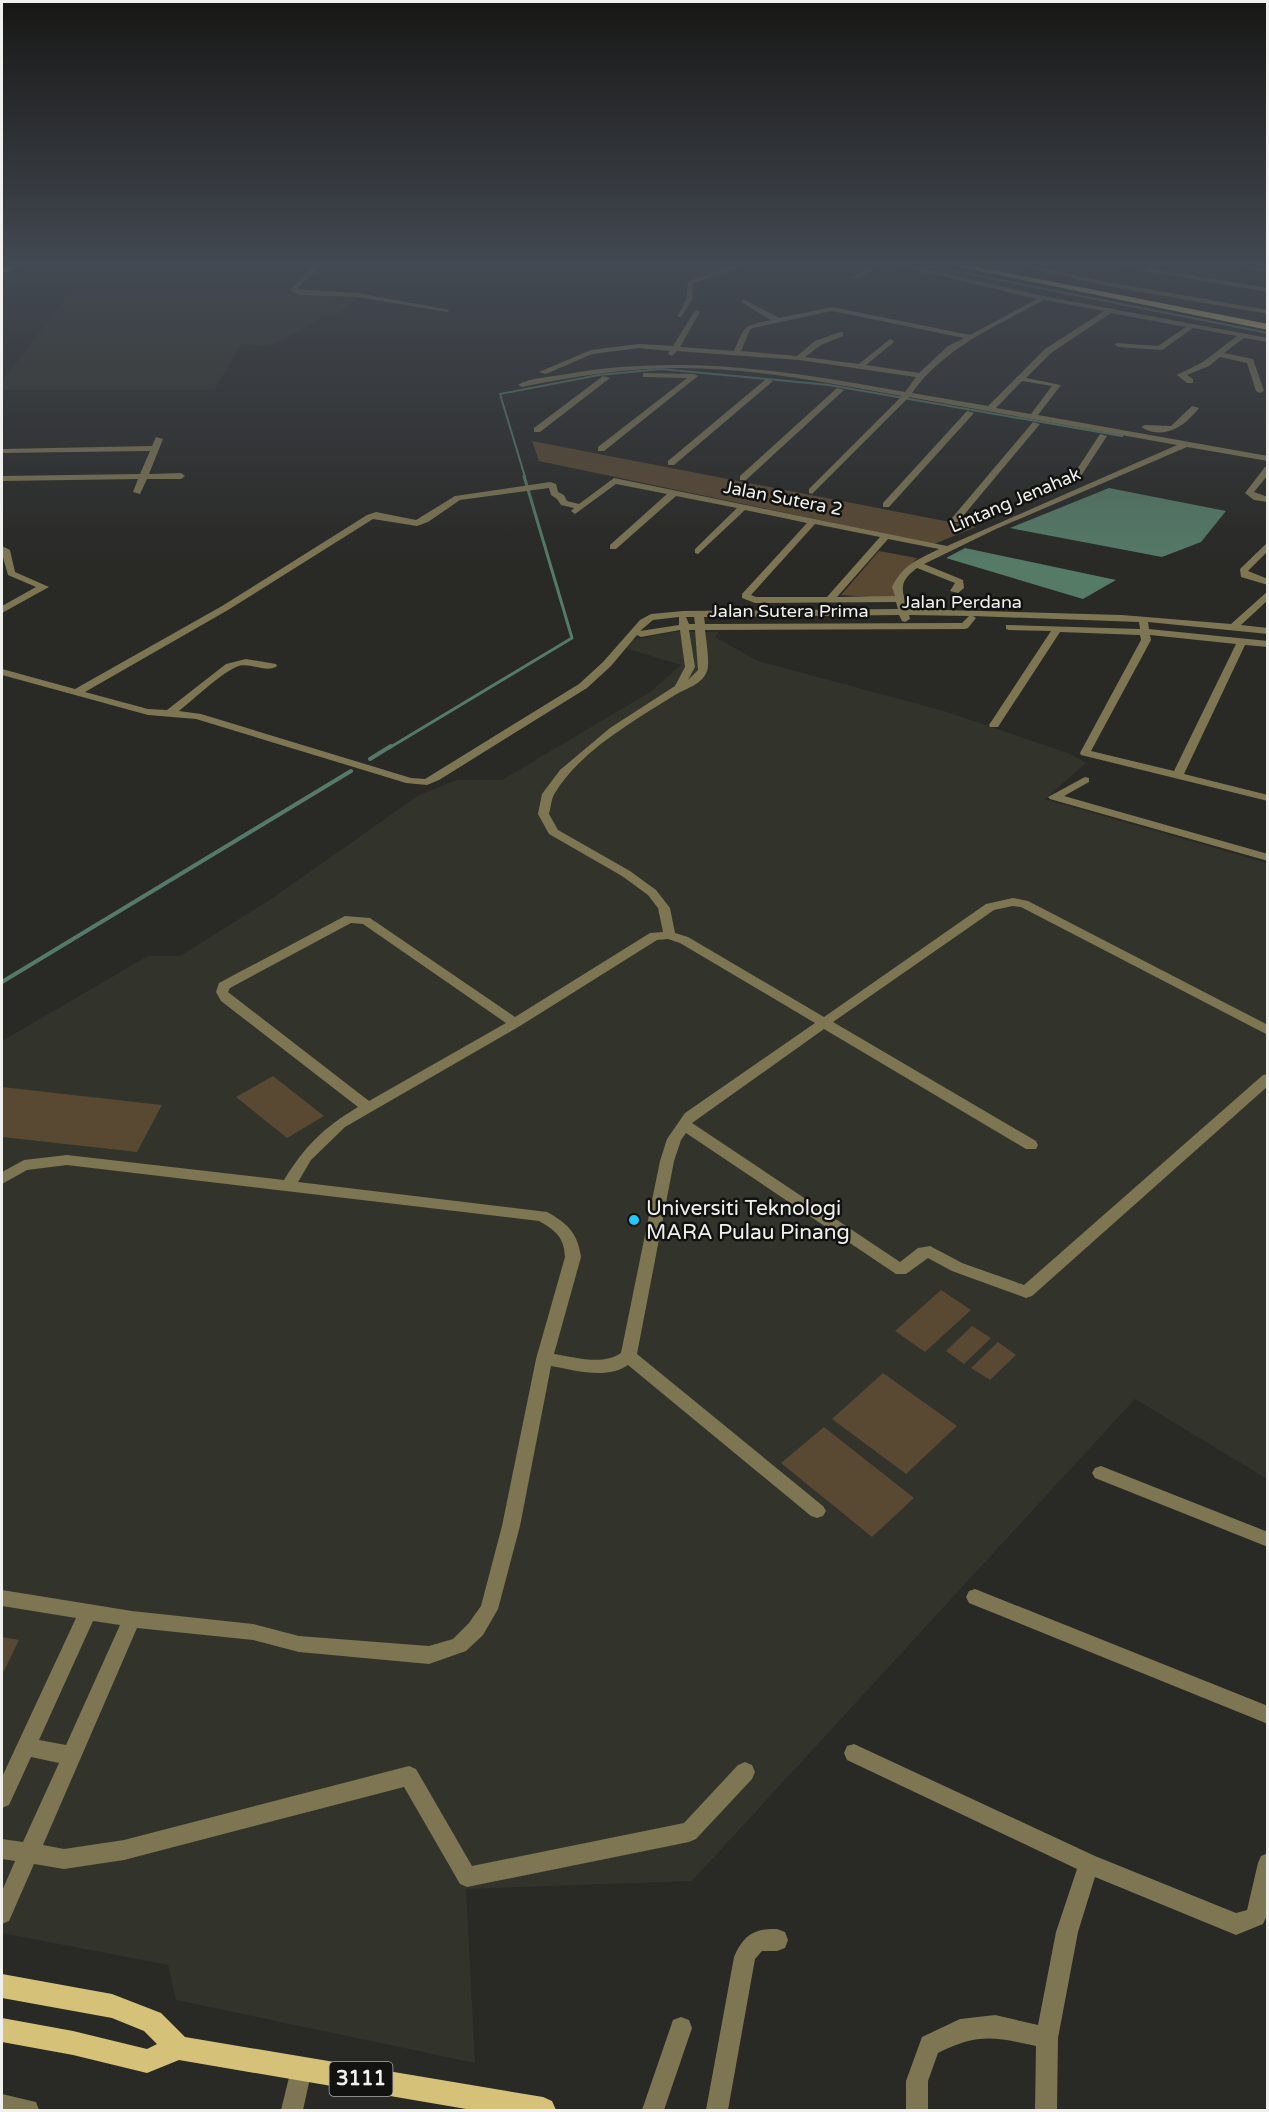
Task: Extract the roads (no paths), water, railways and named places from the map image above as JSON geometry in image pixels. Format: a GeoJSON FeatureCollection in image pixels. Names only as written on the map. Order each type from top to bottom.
{"type":"FeatureCollection","features":[{"type":"Feature","properties":{"kind":"main road"},"geometry":{"type":"LineString","coordinates":[[2,1986],[112,2006],[152,2022],[179,2048],[147,2061],[73,2043],[2,2030]]}},
{"type":"Feature","properties":{"kind":"main road","name":"3111"},"geometry":{"type":"LineString","coordinates":[[179,2048],[301,2068],[489,2105],[543,2110]]}},
{"type":"Feature","properties":{"kind":"street"},"geometry":{"type":"LineString","coordinates":[[543,372],[561,365]]}},
{"type":"Feature","properties":{"kind":"street"},"geometry":{"type":"LineString","coordinates":[[850,365],[921,375]]}},
{"type":"Feature","properties":{"kind":"street"},"geometry":{"type":"LineString","coordinates":[[812,491],[905,397],[921,375],[933,365]]}},
{"type":"Feature","properties":{"kind":"street"},"geometry":{"type":"LineString","coordinates":[[990,409],[1035,365]]}},
{"type":"Feature","properties":{"kind":"street"},"geometry":{"type":"LineString","coordinates":[[1190,381],[1180,375],[1205,365]]}},
{"type":"Feature","properties":{"kind":"street"},"geometry":{"type":"LineString","coordinates":[[1251,365],[1260,391]]}},
{"type":"Feature","properties":{"kind":"street"},"geometry":{"type":"LineString","coordinates":[[522,385],[575,374],[666,366],[812,377],[970,412],[1035,420],[1268,459]]}},
{"type":"Feature","properties":{"kind":"street"},"geometry":{"type":"LineString","coordinates":[[517,394],[606,378],[640,375],[704,376]]}},
{"type":"Feature","properties":{"kind":"street"},"geometry":{"type":"LineString","coordinates":[[601,449],[694,376]]}},
{"type":"Feature","properties":{"kind":"street"},"geometry":{"type":"LineString","coordinates":[[723,377],[990,409],[1103,436],[1154,444]]}},
{"type":"Feature","properties":{"kind":"street"},"geometry":{"type":"LineString","coordinates":[[537,430],[606,378]]}},
{"type":"Feature","properties":{"kind":"street"},"geometry":{"type":"LineString","coordinates":[[955,520],[1035,420],[1057,385],[1021,379]]}},
{"type":"Feature","properties":{"kind":"street"},"geometry":{"type":"LineString","coordinates":[[671,463],[769,381]]}},
{"type":"Feature","properties":{"kind":"street"},"geometry":{"type":"LineString","coordinates":[[743,478],[840,390]]}},
{"type":"Feature","properties":{"kind":"street"},"geometry":{"type":"LineString","coordinates":[[1040,409],[1167,430],[1179,427],[1195,408]]}},
{"type":"Feature","properties":{"kind":"street"},"geometry":{"type":"LineString","coordinates":[[886,505],[970,412]]}},
{"type":"Feature","properties":{"kind":"street"},"geometry":{"type":"LineString","coordinates":[[1074,480],[1103,436]]}},
{"type":"Feature","properties":{"kind":"street"},"geometry":{"type":"LineString","coordinates":[[137,492],[159,439]]}},
{"type":"Feature","properties":{"kind":"street","name":"Lintang Jenahak"},"geometry":{"type":"LineString","coordinates":[[904,616],[897,587],[903,574],[916,564],[946,548],[1187,444]]}},
{"type":"Feature","properties":{"kind":"street"},"geometry":{"type":"LineString","coordinates":[[2,451],[155,448]]}},
{"type":"Feature","properties":{"kind":"street"},"geometry":{"type":"LineString","coordinates":[[1268,469],[1249,493],[1257,498],[1268,500]]}},
{"type":"Feature","properties":{"kind":"street"},"geometry":{"type":"LineString","coordinates":[[2,479],[181,476]]}},
{"type":"Feature","properties":{"kind":"street","name":"Jalan Sutera 2"},"geometry":{"type":"LineString","coordinates":[[75,693],[225,608],[370,517],[376,515],[417,523],[458,498],[553,486],[554,493],[561,497],[564,503],[577,510],[614,481],[946,548]]}},
{"type":"Feature","properties":{"kind":"street"},"geometry":{"type":"LineString","coordinates":[[613,547],[674,493]]}},
{"type":"Feature","properties":{"kind":"street"},"geometry":{"type":"LineString","coordinates":[[698,551],[743,507]]}},
{"type":"Feature","properties":{"kind":"street"},"geometry":{"type":"LineString","coordinates":[[813,521],[747,591],[745,596],[748,599],[899,599]]}},
{"type":"Feature","properties":{"kind":"street"},"geometry":{"type":"LineString","coordinates":[[830,599],[886,536]]}},
{"type":"Feature","properties":{"kind":"street"},"geometry":{"type":"LineString","coordinates":[[1268,544],[1243,572],[1244,575],[1268,582]]}},
{"type":"Feature","properties":{"kind":"street"},"geometry":{"type":"LineString","coordinates":[[2,549],[5,550],[11,573],[44,587],[2,610]]}},
{"type":"Feature","properties":{"kind":"street"},"geometry":{"type":"LineString","coordinates":[[916,564],[960,582],[959,588],[955,591]]}},
{"type":"Feature","properties":{"kind":"street"},"geometry":{"type":"LineString","coordinates":[[2,600],[34,583]]}},
{"type":"Feature","properties":{"kind":"street"},"geometry":{"type":"LineString","coordinates":[[1234,627],[1268,594]]}},
{"type":"Feature","properties":{"kind":"street","name":"Jalan Perdana"},"geometry":{"type":"LineString","coordinates":[[699,620],[1027,613],[1268,639]]}},
{"type":"Feature","properties":{"kind":"street","name":"Jalan Perdana"},"geometry":{"type":"LineString","coordinates":[[904,616],[1022,618],[1234,627],[1268,631]]}},
{"type":"Feature","properties":{"kind":"street","name":"Jalan Sutera Prima"},"geometry":{"type":"LineString","coordinates":[[641,634],[683,620],[965,626],[971,618]]}},
{"type":"Feature","properties":{"kind":"street"},"geometry":{"type":"LineString","coordinates":[[2,672],[148,712],[197,716],[387,775],[410,781],[427,782],[583,686],[607,664],[646,619],[683,620]]}},
{"type":"Feature","properties":{"kind":"street"},"geometry":{"type":"LineString","coordinates":[[679,688],[690,667],[683,620]]}},
{"type":"Feature","properties":{"kind":"street"},"geometry":{"type":"LineString","coordinates":[[656,624],[683,620]]}},
{"type":"Feature","properties":{"kind":"street"},"geometry":{"type":"LineString","coordinates":[[669,935],[667,916],[658,896],[628,875],[553,832],[544,822],[543,813],[550,789],[580,757],[679,688],[695,681],[703,670],[699,620]]}},
{"type":"Feature","properties":{"kind":"street"},"geometry":{"type":"LineString","coordinates":[[1145,625],[1146,640],[1085,753],[1268,798]]}},
{"type":"Feature","properties":{"kind":"street"},"geometry":{"type":"LineString","coordinates":[[1009,627],[1057,629],[1145,625],[1268,644]]}},
{"type":"Feature","properties":{"kind":"street"},"geometry":{"type":"LineString","coordinates":[[994,724],[1057,629]]}},
{"type":"Feature","properties":{"kind":"street"},"geometry":{"type":"LineString","coordinates":[[1178,776],[1242,641]]}},
{"type":"Feature","properties":{"kind":"street"},"geometry":{"type":"LineString","coordinates":[[168,715],[238,662],[246,661],[272,666]]}},
{"type":"Feature","properties":{"kind":"street"},"geometry":{"type":"LineString","coordinates":[[1085,780],[1054,797],[1268,858]]}},
{"type":"Feature","properties":{"kind":"street"},"geometry":{"type":"LineString","coordinates":[[544,1359],[603,1367],[617,1364],[628,1356],[667,1161],[674,1139],[690,1116],[990,907],[1013,902],[1024,904],[1268,1031]]}},
{"type":"Feature","properties":{"kind":"street"},"geometry":{"type":"LineString","coordinates":[[367,1107],[226,998],[222,992],[224,987],[349,919],[358,919],[366,921],[515,1023]]}},
{"type":"Feature","properties":{"kind":"street"},"geometry":{"type":"LineString","coordinates":[[288,1186],[306,1156],[340,1124],[515,1023],[654,936],[669,935],[684,940],[1031,1145]]}},
{"type":"Feature","properties":{"kind":"street"},"geometry":{"type":"LineString","coordinates":[[683,1124],[901,1270],[923,1252],[930,1252],[957,1267],[1026,1292],[1268,1078]]}},
{"type":"Feature","properties":{"kind":"street"},"geometry":{"type":"LineString","coordinates":[[2,1179],[24,1165],[67,1160],[542,1216],[563,1228],[572,1241],[573,1257],[544,1359],[511,1526],[489,1609],[476,1629],[459,1645],[429,1655],[299,1644],[253,1632],[132,1619],[2,1598]]}},
{"type":"Feature","properties":{"kind":"street"},"geometry":{"type":"LineString","coordinates":[[628,1356],[817,1511]]}},
{"type":"Feature","properties":{"kind":"street"},"geometry":{"type":"LineString","coordinates":[[1101,1473],[1268,1540]]}},
{"type":"Feature","properties":{"kind":"street"},"geometry":{"type":"LineString","coordinates":[[975,1597],[1268,1715]]}},
{"type":"Feature","properties":{"kind":"street"},"geometry":{"type":"LineString","coordinates":[[2,1798],[88,1612]]}},
{"type":"Feature","properties":{"kind":"street"},"geometry":{"type":"LineString","coordinates":[[2,1914],[132,1619]]}},
{"type":"Feature","properties":{"kind":"street"},"geometry":{"type":"LineString","coordinates":[[25,1746],[72,1756]]}},
{"type":"Feature","properties":{"kind":"street"},"geometry":{"type":"LineString","coordinates":[[854,1753],[1089,1864],[1236,1924],[1256,1917],[1268,1863]]}},
{"type":"Feature","properties":{"kind":"street"},"geometry":{"type":"LineString","coordinates":[[2,1849],[64,1859],[124,1850],[409,1776],[467,1876],[689,1832],[746,1772]]}},
{"type":"Feature","properties":{"kind":"street"},"geometry":{"type":"LineString","coordinates":[[1046,2110],[1047,2038],[1067,1932],[1089,1864]]}},
{"type":"Feature","properties":{"kind":"street"},"geometry":{"type":"LineString","coordinates":[[717,2110],[745,1957],[749,1946],[759,1939],[777,1940]]}},
{"type":"Feature","properties":{"kind":"street"},"geometry":{"type":"LineString","coordinates":[[917,2110],[917,2081],[930,2045],[960,2030],[995,2026],[1047,2038]]}},
{"type":"Feature","properties":{"kind":"street"},"geometry":{"type":"LineString","coordinates":[[653,2110],[681,2028]]}},
{"type":"Feature","properties":{"kind":"street"},"geometry":{"type":"LineString","coordinates":[[292,2110],[301,2068]]}},
{"type":"Feature","properties":{"kind":"street"},"geometry":{"type":"LineString","coordinates":[[2,2105],[28,2110]]}},
{"type":"Feature","properties":{"kind":"waterway"},"geometry":{"type":"LineString","coordinates":[[525,477],[500,394],[599,375],[661,369],[829,385],[1122,436]]}},
{"type":"Feature","properties":{"kind":"waterway"},"geometry":{"type":"LineString","coordinates":[[389,748],[572,638],[524,476]]}},
{"type":"Feature","properties":{"kind":"waterway"},"geometry":{"type":"LineString","coordinates":[[370,759],[391,746]]}},
{"type":"Feature","properties":{"kind":"waterway"},"geometry":{"type":"LineString","coordinates":[[2,982],[351,771]]}},
{"type":"Feature","properties":{"kind":"place","name":"Universiti Teknologi MARA Pulau Pinang"},"geometry":{"type":"Point","coordinates":[634,1220]}}]}
